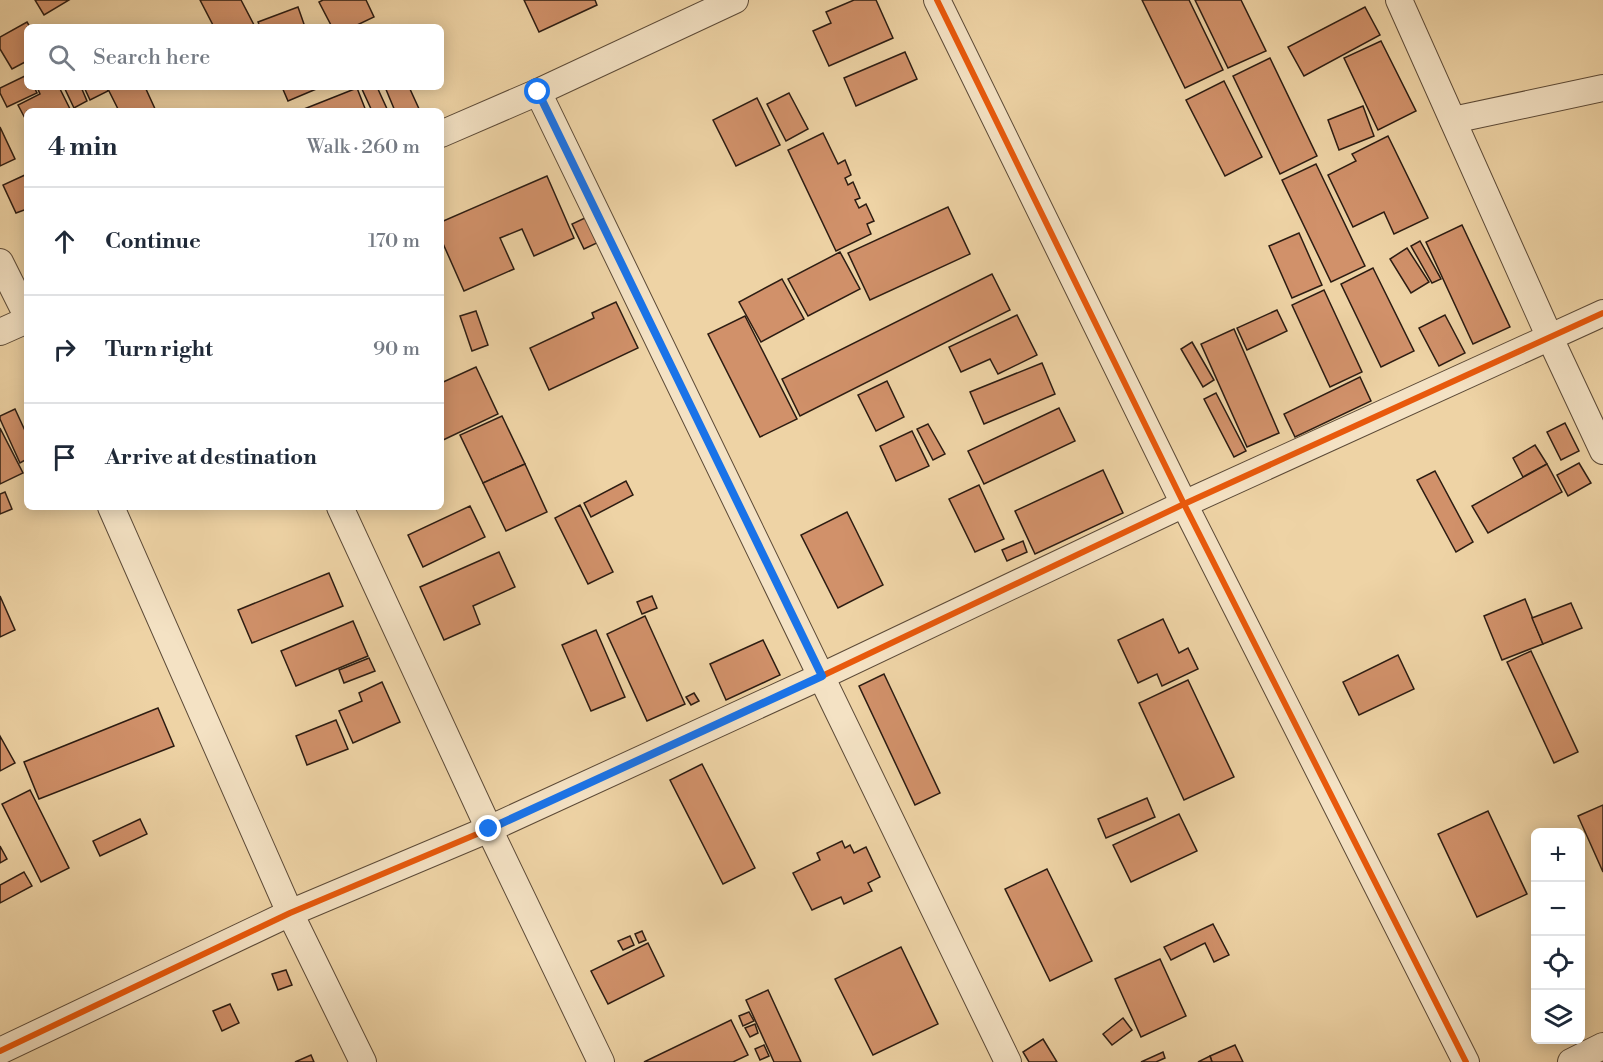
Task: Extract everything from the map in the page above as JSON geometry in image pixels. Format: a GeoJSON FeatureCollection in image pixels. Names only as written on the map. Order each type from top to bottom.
{"type":"FeatureCollection","features":[{"type":"Feature","properties":{"kind":"street"},"geometry":{"type":"LineString","coordinates":[[444,133],[538,92],[735,0]]}},
{"type":"Feature","properties":{"kind":"street"},"geometry":{"type":"LineString","coordinates":[[937,0],[1184,504],[1466,1062]]}},
{"type":"Feature","properties":{"kind":"street"},"geometry":{"type":"LineString","coordinates":[[1399,0],[1603,451]]}},
{"type":"Feature","properties":{"kind":"street"},"geometry":{"type":"LineString","coordinates":[[1453,120],[1603,88]]}},
{"type":"Feature","properties":{"kind":"street"},"geometry":{"type":"LineString","coordinates":[[538,92],[1008,1062]]}},
{"type":"Feature","properties":{"kind":"street"},"geometry":{"type":"LineString","coordinates":[[0,262],[24,312]]}},
{"type":"Feature","properties":{"kind":"street"},"geometry":{"type":"LineString","coordinates":[[0,1051],[290,913],[489,829],[822,676],[1184,504],[1603,313]]}},
{"type":"Feature","properties":{"kind":"street"},"geometry":{"type":"LineString","coordinates":[[0,332],[24,320]]}},
{"type":"Feature","properties":{"kind":"street"},"geometry":{"type":"LineString","coordinates":[[112,510],[290,913],[363,1062]]}},
{"type":"Feature","properties":{"kind":"street"},"geometry":{"type":"LineString","coordinates":[[341,510],[489,829],[601,1062]]}},
{"type":"Feature","properties":{"kind":"street"},"geometry":{"type":"LineString","coordinates":[[1570,1062],[1603,1046]]}},
{"type":"Feature","properties":{"kind":"building"},"geometry":{"type":"Polygon","coordinates":[[[35,0],[69,0],[44,15],[35,0]]]}},
{"type":"Feature","properties":{"kind":"building"},"geometry":{"type":"Polygon","coordinates":[[[200,0],[241,0],[253,24],[212,24],[200,0]]]}},
{"type":"Feature","properties":{"kind":"building"},"geometry":{"type":"Polygon","coordinates":[[[323,0],[366,0],[374,17],[359,24],[330,24],[319,2],[323,0]]]}},
{"type":"Feature","properties":{"kind":"building"},"geometry":{"type":"Polygon","coordinates":[[[524,0],[595,0],[597,5],[539,32],[524,0]]]}},
{"type":"Feature","properties":{"kind":"building"},"geometry":{"type":"Polygon","coordinates":[[[854,0],[876,0],[893,38],[829,66],[813,31],[831,23],[826,12],[854,0]]]}},
{"type":"Feature","properties":{"kind":"building"},"geometry":{"type":"Polygon","coordinates":[[[1142,0],[1189,0],[1223,70],[1185,88],[1142,0]]]}},
{"type":"Feature","properties":{"kind":"building"},"geometry":{"type":"Polygon","coordinates":[[[1195,0],[1241,0],[1266,51],[1228,68],[1195,0]]]}},
{"type":"Feature","properties":{"kind":"building"},"geometry":{"type":"Polygon","coordinates":[[[298,7],[304,24],[259,24],[258,22],[298,7]]]}},
{"type":"Feature","properties":{"kind":"building"},"geometry":{"type":"Polygon","coordinates":[[[1365,7],[1380,35],[1304,76],[1288,47],[1365,7]]]}},
{"type":"Feature","properties":{"kind":"building"},"geometry":{"type":"Polygon","coordinates":[[[27,22],[28,24],[24,24],[24,63],[12,69],[0,49],[0,37],[27,22]]]}},
{"type":"Feature","properties":{"kind":"building"},"geometry":{"type":"Polygon","coordinates":[[[1381,41],[1416,111],[1378,130],[1344,58],[1381,41]]]}},
{"type":"Feature","properties":{"kind":"building"},"geometry":{"type":"Polygon","coordinates":[[[905,52],[917,79],[856,106],[844,78],[905,52]]]}},
{"type":"Feature","properties":{"kind":"building"},"geometry":{"type":"Polygon","coordinates":[[[1270,58],[1317,156],[1280,174],[1233,76],[1270,58]]]}},
{"type":"Feature","properties":{"kind":"building"},"geometry":{"type":"Polygon","coordinates":[[[24,76],[24,90],[36,90],[37,93],[7,107],[0,88],[24,76]]]}},
{"type":"Feature","properties":{"kind":"building"},"geometry":{"type":"Polygon","coordinates":[[[1224,81],[1262,157],[1225,176],[1186,100],[1224,81]]]}},
{"type":"Feature","properties":{"kind":"building"},"geometry":{"type":"Polygon","coordinates":[[[38,90],[60,90],[70,108],[24,108],[24,116],[18,105],[40,94],[38,90]]]}},
{"type":"Feature","properties":{"kind":"building"},"geometry":{"type":"Polygon","coordinates":[[[65,90],[82,90],[87,101],[74,108],[65,90]]]}},
{"type":"Feature","properties":{"kind":"building"},"geometry":{"type":"Polygon","coordinates":[[[85,90],[108,90],[108,91],[90,100],[85,90]]]}},
{"type":"Feature","properties":{"kind":"building"},"geometry":{"type":"Polygon","coordinates":[[[108,90],[146,90],[155,108],[118,108],[108,90]]]}},
{"type":"Feature","properties":{"kind":"building"},"geometry":{"type":"Polygon","coordinates":[[[283,90],[314,90],[288,101],[283,90]]]}},
{"type":"Feature","properties":{"kind":"building"},"geometry":{"type":"Polygon","coordinates":[[[352,90],[358,90],[365,108],[307,108],[352,90]]]}},
{"type":"Feature","properties":{"kind":"building"},"geometry":{"type":"Polygon","coordinates":[[[362,90],[378,90],[387,108],[371,108],[362,90]]]}},
{"type":"Feature","properties":{"kind":"building"},"geometry":{"type":"Polygon","coordinates":[[[386,90],[410,90],[419,108],[394,108],[386,90]]]}},
{"type":"Feature","properties":{"kind":"building"},"geometry":{"type":"Polygon","coordinates":[[[789,93],[808,129],[786,141],[767,104],[789,93]]]}},
{"type":"Feature","properties":{"kind":"building"},"geometry":{"type":"Polygon","coordinates":[[[757,98],[780,145],[736,166],[713,120],[757,98]]]}},
{"type":"Feature","properties":{"kind":"building"},"geometry":{"type":"Polygon","coordinates":[[[1363,106],[1374,136],[1339,150],[1328,120],[1363,106]]]}},
{"type":"Feature","properties":{"kind":"building"},"geometry":{"type":"Polygon","coordinates":[[[0,127],[15,159],[0,166],[0,127]]]}},
{"type":"Feature","properties":{"kind":"building"},"geometry":{"type":"Polygon","coordinates":[[[823,133],[838,164],[845,160],[851,175],[845,178],[848,185],[853,182],[860,198],[855,200],[859,208],[866,204],[874,221],[867,224],[871,234],[836,251],[788,150],[823,133]]]}},
{"type":"Feature","properties":{"kind":"building"},"geometry":{"type":"Polygon","coordinates":[[[1388,136],[1428,218],[1394,234],[1384,212],[1353,227],[1328,175],[1356,161],[1352,154],[1388,136]]]}},
{"type":"Feature","properties":{"kind":"building"},"geometry":{"type":"Polygon","coordinates":[[[1316,164],[1365,266],[1331,282],[1282,180],[1316,164]]]}},
{"type":"Feature","properties":{"kind":"building"},"geometry":{"type":"Polygon","coordinates":[[[24,175],[24,210],[16,213],[3,185],[24,175]]]}},
{"type":"Feature","properties":{"kind":"building"},"geometry":{"type":"Polygon","coordinates":[[[547,176],[574,238],[534,256],[522,229],[500,238],[514,269],[464,291],[444,246],[444,221],[547,176]]]}},
{"type":"Feature","properties":{"kind":"building"},"geometry":{"type":"Polygon","coordinates":[[[948,207],[970,254],[870,300],[848,253],[948,207]]]}},
{"type":"Feature","properties":{"kind":"building"},"geometry":{"type":"Polygon","coordinates":[[[587,217],[599,242],[584,249],[572,224],[587,217]]]}},
{"type":"Feature","properties":{"kind":"building"},"geometry":{"type":"Polygon","coordinates":[[[1462,225],[1510,327],[1473,344],[1426,242],[1462,225]]]}},
{"type":"Feature","properties":{"kind":"building"},"geometry":{"type":"Polygon","coordinates":[[[1299,233],[1322,285],[1292,298],[1269,246],[1299,233]]]}},
{"type":"Feature","properties":{"kind":"building"},"geometry":{"type":"Polygon","coordinates":[[[1420,241],[1441,279],[1432,283],[1411,246],[1420,241]]]}},
{"type":"Feature","properties":{"kind":"building"},"geometry":{"type":"Polygon","coordinates":[[[1407,248],[1429,282],[1411,293],[1390,259],[1407,248]]]}},
{"type":"Feature","properties":{"kind":"building"},"geometry":{"type":"Polygon","coordinates":[[[840,252],[860,289],[808,316],[788,279],[840,252]]]}},
{"type":"Feature","properties":{"kind":"building"},"geometry":{"type":"Polygon","coordinates":[[[1373,268],[1414,351],[1381,367],[1341,284],[1373,268]]]}},
{"type":"Feature","properties":{"kind":"building"},"geometry":{"type":"Polygon","coordinates":[[[992,274],[1010,310],[800,416],[782,379],[992,274]]]}},
{"type":"Feature","properties":{"kind":"building"},"geometry":{"type":"Polygon","coordinates":[[[782,279],[804,319],[761,342],[739,302],[782,279]]]}},
{"type":"Feature","properties":{"kind":"building"},"geometry":{"type":"Polygon","coordinates":[[[1324,290],[1362,372],[1330,387],[1292,305],[1324,290]]]}},
{"type":"Feature","properties":{"kind":"building"},"geometry":{"type":"Polygon","coordinates":[[[616,302],[638,348],[549,390],[530,348],[594,318],[592,313],[616,302]]]}},
{"type":"Feature","properties":{"kind":"building"},"geometry":{"type":"Polygon","coordinates":[[[1277,310],[1287,331],[1247,350],[1237,328],[1277,310]]]}},
{"type":"Feature","properties":{"kind":"building"},"geometry":{"type":"Polygon","coordinates":[[[476,311],[488,345],[472,351],[460,316],[476,311]]]}},
{"type":"Feature","properties":{"kind":"building"},"geometry":{"type":"Polygon","coordinates":[[[1017,315],[1037,355],[998,374],[990,359],[961,372],[949,347],[1017,315]]]}},
{"type":"Feature","properties":{"kind":"building"},"geometry":{"type":"Polygon","coordinates":[[[1445,315],[1465,353],[1439,366],[1419,328],[1445,315]]]}},
{"type":"Feature","properties":{"kind":"building"},"geometry":{"type":"Polygon","coordinates":[[[745,316],[797,419],[760,437],[708,334],[745,316]]]}},
{"type":"Feature","properties":{"kind":"building"},"geometry":{"type":"Polygon","coordinates":[[[1234,329],[1279,433],[1247,447],[1201,344],[1234,329]]]}},
{"type":"Feature","properties":{"kind":"building"},"geometry":{"type":"Polygon","coordinates":[[[1192,342],[1214,380],[1203,387],[1181,349],[1192,342]]]}},
{"type":"Feature","properties":{"kind":"building"},"geometry":{"type":"Polygon","coordinates":[[[1042,363],[1055,394],[984,424],[970,392],[1042,363]]]}},
{"type":"Feature","properties":{"kind":"building"},"geometry":{"type":"Polygon","coordinates":[[[476,367],[498,414],[444,440],[444,382],[476,367]]]}},
{"type":"Feature","properties":{"kind":"building"},"geometry":{"type":"Polygon","coordinates":[[[1360,377],[1371,401],[1295,437],[1284,414],[1360,377]]]}},
{"type":"Feature","properties":{"kind":"building"},"geometry":{"type":"Polygon","coordinates":[[[887,381],[904,417],[876,431],[858,395],[887,381]]]}},
{"type":"Feature","properties":{"kind":"building"},"geometry":{"type":"Polygon","coordinates":[[[1216,393],[1246,451],[1234,457],[1204,399],[1216,393]]]}},
{"type":"Feature","properties":{"kind":"building"},"geometry":{"type":"Polygon","coordinates":[[[1059,408],[1075,441],[984,484],[968,451],[1059,408]]]}},
{"type":"Feature","properties":{"kind":"building"},"geometry":{"type":"Polygon","coordinates":[[[15,409],[24,428],[24,461],[20,463],[0,419],[0,416],[15,409]]]}},
{"type":"Feature","properties":{"kind":"building"},"geometry":{"type":"Polygon","coordinates":[[[502,416],[525,464],[483,483],[460,435],[502,416]]]}},
{"type":"Feature","properties":{"kind":"building"},"geometry":{"type":"Polygon","coordinates":[[[1565,423],[1579,451],[1561,460],[1547,432],[1565,423]]]}},
{"type":"Feature","properties":{"kind":"building"},"geometry":{"type":"Polygon","coordinates":[[[928,424],[945,454],[933,460],[917,429],[928,424]]]}},
{"type":"Feature","properties":{"kind":"building"},"geometry":{"type":"Polygon","coordinates":[[[0,428],[23,473],[0,484],[0,428]]]}},
{"type":"Feature","properties":{"kind":"building"},"geometry":{"type":"Polygon","coordinates":[[[912,431],[929,466],[896,481],[880,446],[912,431]]]}},
{"type":"Feature","properties":{"kind":"building"},"geometry":{"type":"Polygon","coordinates":[[[1535,445],[1547,464],[1523,477],[1513,458],[1535,445]]]}},
{"type":"Feature","properties":{"kind":"building"},"geometry":{"type":"Polygon","coordinates":[[[1579,463],[1591,483],[1568,496],[1557,475],[1579,463]]]}},
{"type":"Feature","properties":{"kind":"building"},"geometry":{"type":"Polygon","coordinates":[[[525,464],[547,512],[506,531],[483,483],[525,464]]]}},
{"type":"Feature","properties":{"kind":"building"},"geometry":{"type":"Polygon","coordinates":[[[1547,464],[1562,492],[1488,533],[1472,506],[1547,464]]]}},
{"type":"Feature","properties":{"kind":"building"},"geometry":{"type":"Polygon","coordinates":[[[1103,470],[1123,513],[1035,554],[1015,511],[1103,470]]]}},
{"type":"Feature","properties":{"kind":"building"},"geometry":{"type":"Polygon","coordinates":[[[1435,471],[1473,542],[1456,552],[1417,480],[1435,471]]]}},
{"type":"Feature","properties":{"kind":"building"},"geometry":{"type":"Polygon","coordinates":[[[626,481],[633,495],[591,517],[584,503],[626,481]]]}},
{"type":"Feature","properties":{"kind":"building"},"geometry":{"type":"Polygon","coordinates":[[[979,485],[1004,539],[975,552],[949,499],[979,485]]]}},
{"type":"Feature","properties":{"kind":"building"},"geometry":{"type":"Polygon","coordinates":[[[5,492],[12,509],[0,514],[0,494],[5,492]]]}},
{"type":"Feature","properties":{"kind":"building"},"geometry":{"type":"Polygon","coordinates":[[[580,505],[613,572],[588,584],[555,518],[580,505]]]}},
{"type":"Feature","properties":{"kind":"building"},"geometry":{"type":"Polygon","coordinates":[[[470,506],[485,537],[423,567],[408,535],[470,506]]]}},
{"type":"Feature","properties":{"kind":"building"},"geometry":{"type":"Polygon","coordinates":[[[847,512],[883,585],[838,608],[801,535],[847,512]]]}},
{"type":"Feature","properties":{"kind":"building"},"geometry":{"type":"Polygon","coordinates":[[[1023,541],[1027,552],[1007,561],[1002,550],[1023,541]]]}},
{"type":"Feature","properties":{"kind":"building"},"geometry":{"type":"Polygon","coordinates":[[[499,552],[515,587],[473,606],[480,624],[444,640],[420,587],[499,552]]]}},
{"type":"Feature","properties":{"kind":"building"},"geometry":{"type":"Polygon","coordinates":[[[329,573],[343,606],[252,643],[238,610],[329,573]]]}},
{"type":"Feature","properties":{"kind":"building"},"geometry":{"type":"Polygon","coordinates":[[[0,596],[15,630],[0,637],[0,596]]]}},
{"type":"Feature","properties":{"kind":"building"},"geometry":{"type":"Polygon","coordinates":[[[652,596],[657,608],[642,614],[637,602],[652,596]]]}},
{"type":"Feature","properties":{"kind":"building"},"geometry":{"type":"Polygon","coordinates":[[[1525,599],[1543,644],[1502,660],[1484,616],[1525,599]]]}},
{"type":"Feature","properties":{"kind":"building"},"geometry":{"type":"Polygon","coordinates":[[[1571,603],[1582,628],[1543,644],[1532,618],[1571,603]]]}},
{"type":"Feature","properties":{"kind":"building"},"geometry":{"type":"Polygon","coordinates":[[[645,616],[685,704],[647,721],[607,634],[645,616]]]}},
{"type":"Feature","properties":{"kind":"building"},"geometry":{"type":"Polygon","coordinates":[[[1163,619],[1179,653],[1188,648],[1198,669],[1162,686],[1157,674],[1138,683],[1118,640],[1163,619]]]}},
{"type":"Feature","properties":{"kind":"building"},"geometry":{"type":"Polygon","coordinates":[[[353,621],[368,656],[296,686],[281,651],[353,621]]]}},
{"type":"Feature","properties":{"kind":"building"},"geometry":{"type":"Polygon","coordinates":[[[596,630],[625,697],[591,711],[562,645],[596,630]]]}},
{"type":"Feature","properties":{"kind":"building"},"geometry":{"type":"Polygon","coordinates":[[[763,640],[780,675],[726,700],[710,664],[763,640]]]}},
{"type":"Feature","properties":{"kind":"building"},"geometry":{"type":"Polygon","coordinates":[[[1531,651],[1578,752],[1554,763],[1507,662],[1531,651]]]}},
{"type":"Feature","properties":{"kind":"building"},"geometry":{"type":"Polygon","coordinates":[[[1398,655],[1414,689],[1359,715],[1343,682],[1398,655]]]}},
{"type":"Feature","properties":{"kind":"building"},"geometry":{"type":"Polygon","coordinates":[[[369,658],[375,671],[344,683],[339,670],[369,658]]]}},
{"type":"Feature","properties":{"kind":"building"},"geometry":{"type":"Polygon","coordinates":[[[884,674],[940,793],[915,805],[859,686],[884,674]]]}},
{"type":"Feature","properties":{"kind":"building"},"geometry":{"type":"Polygon","coordinates":[[[1188,680],[1234,777],[1184,800],[1139,703],[1188,680]]]}},
{"type":"Feature","properties":{"kind":"building"},"geometry":{"type":"Polygon","coordinates":[[[382,682],[400,722],[353,743],[339,711],[362,701],[359,693],[382,682]]]}},
{"type":"Feature","properties":{"kind":"building"},"geometry":{"type":"Polygon","coordinates":[[[694,693],[699,701],[691,705],[686,697],[694,693]]]}},
{"type":"Feature","properties":{"kind":"building"},"geometry":{"type":"Polygon","coordinates":[[[158,708],[174,746],[39,799],[24,762],[158,708]]]}},
{"type":"Feature","properties":{"kind":"building"},"geometry":{"type":"Polygon","coordinates":[[[336,720],[348,749],[307,765],[296,736],[336,720]]]}},
{"type":"Feature","properties":{"kind":"building"},"geometry":{"type":"Polygon","coordinates":[[[0,736],[15,763],[0,771],[0,736]]]}},
{"type":"Feature","properties":{"kind":"building"},"geometry":{"type":"Polygon","coordinates":[[[702,764],[755,868],[723,884],[670,780],[702,764]]]}},
{"type":"Feature","properties":{"kind":"building"},"geometry":{"type":"Polygon","coordinates":[[[30,790],[69,868],[41,882],[2,804],[30,790]]]}},
{"type":"Feature","properties":{"kind":"building"},"geometry":{"type":"Polygon","coordinates":[[[1147,798],[1155,817],[1106,838],[1098,819],[1147,798]]]}},
{"type":"Feature","properties":{"kind":"building"},"geometry":{"type":"Polygon","coordinates":[[[1603,805],[1603,872],[1585,828],[1578,816],[1603,805]]]}},
{"type":"Feature","properties":{"kind":"building"},"geometry":{"type":"Polygon","coordinates":[[[1488,811],[1527,894],[1477,917],[1438,834],[1488,811]]]}},
{"type":"Feature","properties":{"kind":"building"},"geometry":{"type":"Polygon","coordinates":[[[1179,814],[1197,851],[1131,882],[1113,845],[1179,814]]]}},
{"type":"Feature","properties":{"kind":"building"},"geometry":{"type":"Polygon","coordinates":[[[140,819],[147,834],[100,856],[93,841],[140,819]]]}},
{"type":"Feature","properties":{"kind":"building"},"geometry":{"type":"Polygon","coordinates":[[[842,841],[845,848],[850,845],[854,853],[866,847],[880,877],[868,883],[872,891],[844,904],[841,897],[812,910],[793,873],[820,860],[817,853],[842,841]]]}},
{"type":"Feature","properties":{"kind":"building"},"geometry":{"type":"Polygon","coordinates":[[[0,846],[7,859],[0,863],[0,846]]]}},
{"type":"Feature","properties":{"kind":"building"},"geometry":{"type":"Polygon","coordinates":[[[1047,869],[1092,961],[1050,981],[1005,889],[1047,869]]]}},
{"type":"Feature","properties":{"kind":"building"},"geometry":{"type":"Polygon","coordinates":[[[24,872],[32,886],[0,903],[0,885],[24,872]]]}},
{"type":"Feature","properties":{"kind":"building"},"geometry":{"type":"Polygon","coordinates":[[[1213,924],[1229,955],[1214,962],[1205,943],[1171,960],[1164,947],[1213,924]]]}},
{"type":"Feature","properties":{"kind":"building"},"geometry":{"type":"Polygon","coordinates":[[[642,931],[646,940],[639,943],[635,934],[642,931]]]}},
{"type":"Feature","properties":{"kind":"building"},"geometry":{"type":"Polygon","coordinates":[[[630,936],[634,945],[623,950],[618,941],[630,936]]]}},
{"type":"Feature","properties":{"kind":"building"},"geometry":{"type":"Polygon","coordinates":[[[648,943],[664,976],[608,1004],[591,971],[648,943]]]}},
{"type":"Feature","properties":{"kind":"building"},"geometry":{"type":"Polygon","coordinates":[[[901,947],[938,1024],[873,1055],[835,979],[901,947]]]}},
{"type":"Feature","properties":{"kind":"building"},"geometry":{"type":"Polygon","coordinates":[[[1160,959],[1186,1016],[1141,1037],[1115,979],[1160,959]]]}},
{"type":"Feature","properties":{"kind":"building"},"geometry":{"type":"Polygon","coordinates":[[[286,970],[292,985],[278,990],[272,974],[286,970]]]}},
{"type":"Feature","properties":{"kind":"building"},"geometry":{"type":"Polygon","coordinates":[[[768,990],[801,1062],[774,1062],[746,1000],[768,990]]]}},
{"type":"Feature","properties":{"kind":"building"},"geometry":{"type":"Polygon","coordinates":[[[230,1004],[239,1023],[222,1031],[213,1011],[230,1004]]]}},
{"type":"Feature","properties":{"kind":"building"},"geometry":{"type":"Polygon","coordinates":[[[749,1012],[754,1021],[743,1026],[739,1016],[749,1012]]]}},
{"type":"Feature","properties":{"kind":"building"},"geometry":{"type":"Polygon","coordinates":[[[1123,1018],[1132,1030],[1112,1045],[1103,1034],[1123,1018]]]}},
{"type":"Feature","properties":{"kind":"building"},"geometry":{"type":"Polygon","coordinates":[[[731,1020],[748,1055],[733,1062],[644,1062],[731,1020]]]}},
{"type":"Feature","properties":{"kind":"building"},"geometry":{"type":"Polygon","coordinates":[[[755,1024],[758,1033],[750,1037],[745,1028],[755,1024]]]}},
{"type":"Feature","properties":{"kind":"building"},"geometry":{"type":"Polygon","coordinates":[[[1043,1039],[1057,1062],[1029,1062],[1023,1052],[1043,1039]]]}},
{"type":"Feature","properties":{"kind":"building"},"geometry":{"type":"Polygon","coordinates":[[[764,1045],[769,1056],[760,1060],[755,1049],[764,1045]]]}},
{"type":"Feature","properties":{"kind":"building"},"geometry":{"type":"Polygon","coordinates":[[[1235,1045],[1243,1062],[1212,1062],[1210,1056],[1235,1045]]]}},
{"type":"Feature","properties":{"kind":"building"},"geometry":{"type":"Polygon","coordinates":[[[1163,1052],[1165,1058],[1156,1062],[1141,1062],[1163,1052]]]}},
{"type":"Feature","properties":{"kind":"building"},"geometry":{"type":"Polygon","coordinates":[[[311,1055],[314,1062],[295,1062],[311,1055]]]}},
{"type":"Feature","properties":{"kind":"building"},"geometry":{"type":"Polygon","coordinates":[[[1210,1056],[1212,1062],[1198,1062],[1210,1056]]]}},
{"type":"Feature","properties":{"kind":"cycle path"},"geometry":{"type":"LineString","coordinates":[[937,0],[1184,504],[1466,1062]]}},
{"type":"Feature","properties":{"kind":"cycle path"},"geometry":{"type":"LineString","coordinates":[[0,1051],[290,913],[489,829],[822,676],[1184,504],[1603,313]]}},
{"type":"Feature","properties":{"kind":"route"},"geometry":{"type":"LineString","coordinates":[[489,829],[822,676],[538,92]]}}]}
